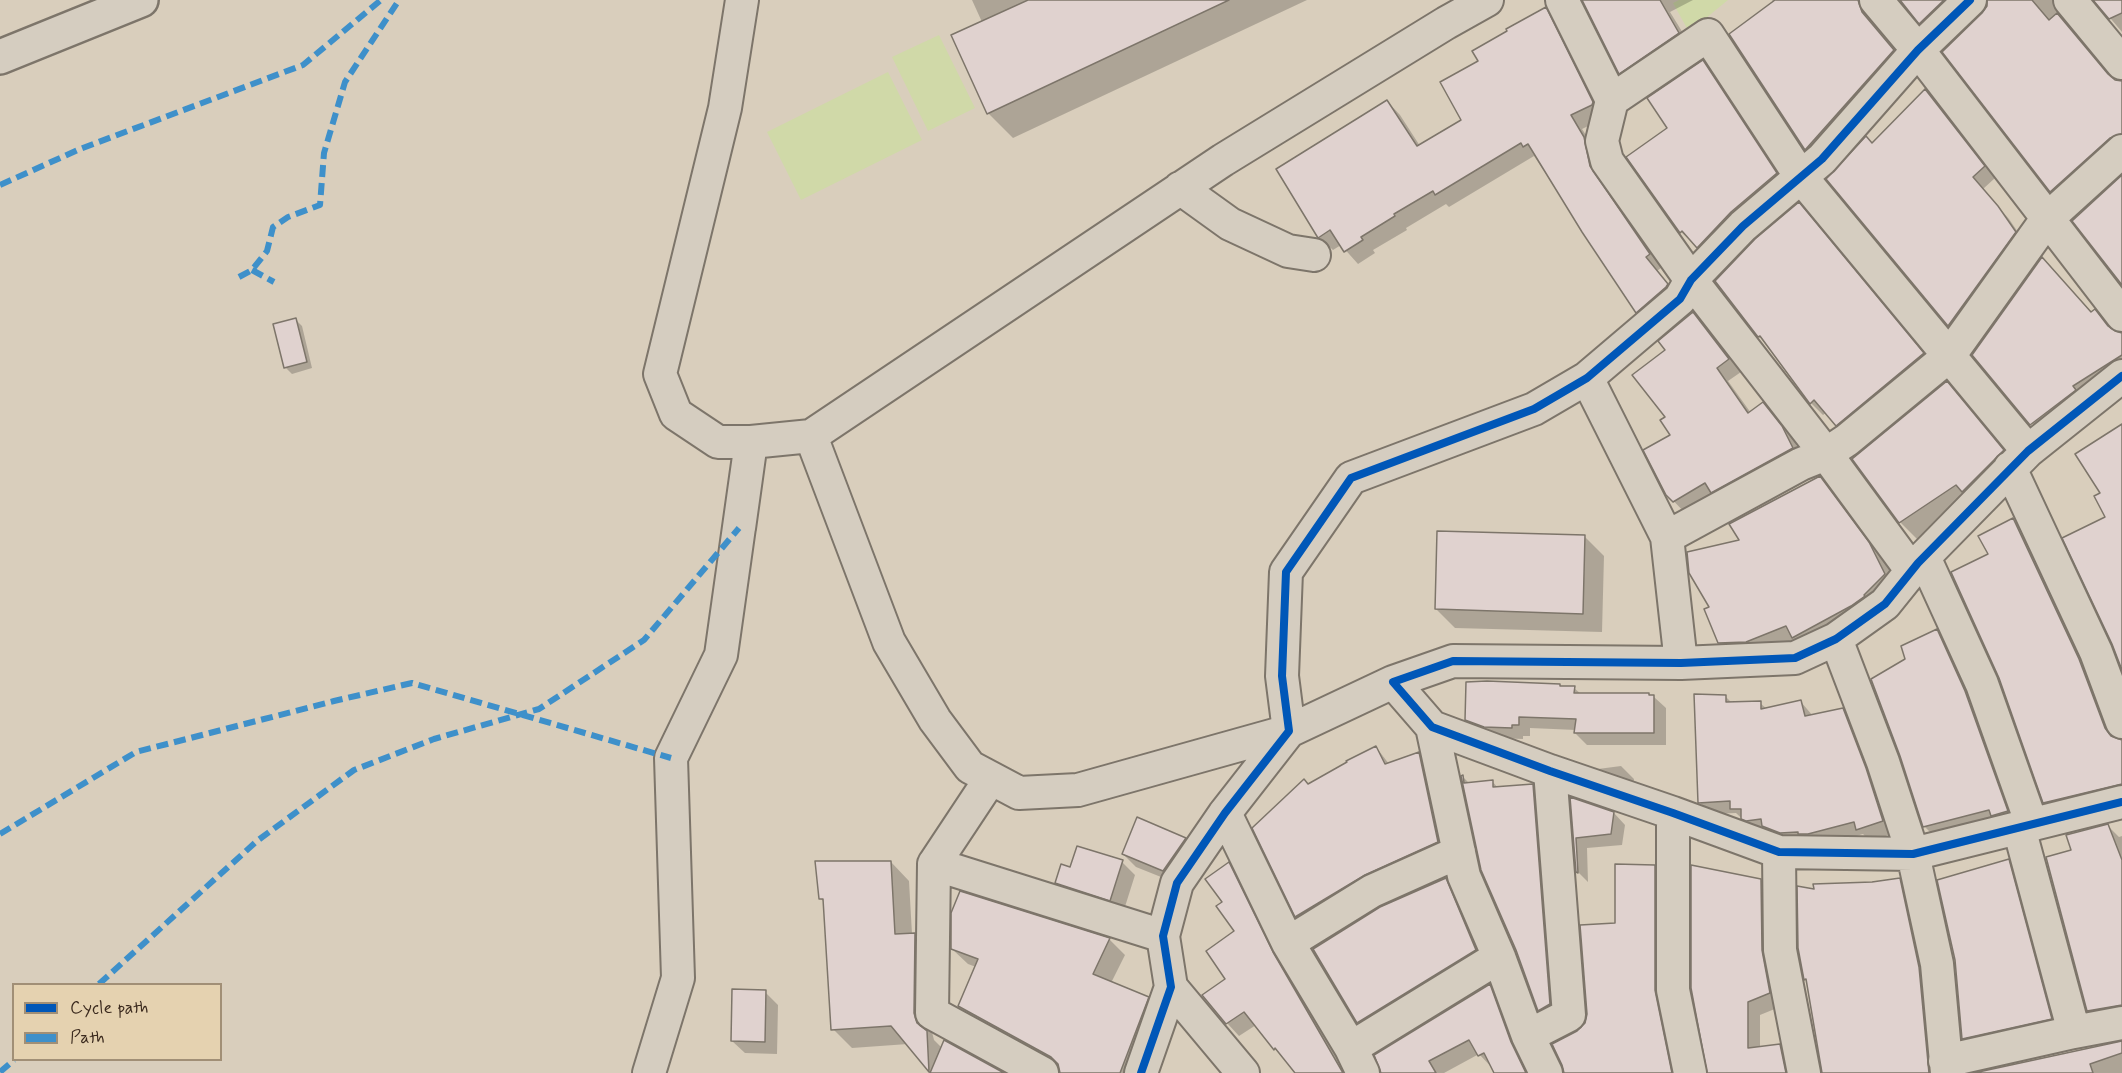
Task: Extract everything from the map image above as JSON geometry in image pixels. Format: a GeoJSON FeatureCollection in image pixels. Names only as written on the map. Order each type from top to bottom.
{"type":"FeatureCollection","features":[{"type":"Feature","properties":{"kind":"highway"},"geometry":{"type":"LineString","coordinates":[[0,57],[141,0]]}},
{"type":"Feature","properties":{"kind":"street"},"geometry":{"type":"LineString","coordinates":[[742,0],[725,108],[660,374],[676,414],[718,442],[751,442],[811,436],[1223,160],[1487,0]]}},
{"type":"Feature","properties":{"kind":"street"},"geometry":{"type":"LineString","coordinates":[[1562,0],[1612,99],[1602,141],[1607,161],[1691,280],[1826,454],[1918,564],[1982,684],[2026,827],[2074,1032]]}},
{"type":"Feature","properties":{"kind":"street"},"geometry":{"type":"LineString","coordinates":[[1876,0],[1918,50],[2122,315]]}},
{"type":"Feature","properties":{"kind":"street"},"geometry":{"type":"LineString","coordinates":[[1141,1073],[1171,987],[1163,936],[1177,883],[1225,813],[1289,731],[1282,676],[1286,572],[1351,478],[1534,409],[1587,378],[1680,299],[1691,280],[1743,226],[1822,159],[1918,50],[1970,0]]}},
{"type":"Feature","properties":{"kind":"street"},"geometry":{"type":"LineString","coordinates":[[2070,0],[2122,63]]}},
{"type":"Feature","properties":{"kind":"street"},"geometry":{"type":"LineString","coordinates":[[1612,99],[1708,34],[1801,177],[1949,356],[2019,460],[2122,722]]}},
{"type":"Feature","properties":{"kind":"street"},"geometry":{"type":"LineString","coordinates":[[1667,537],[1801,464],[1826,454],[1949,356],[2047,219],[2122,151]]}},
{"type":"Feature","properties":{"kind":"street"},"geometry":{"type":"LineString","coordinates":[[1180,188],[1230,224],[1288,251],[1314,255]]}},
{"type":"Feature","properties":{"kind":"street"},"geometry":{"type":"LineString","coordinates":[[1587,378],[1667,537],[1682,663]]}},
{"type":"Feature","properties":{"kind":"street"},"geometry":{"type":"LineString","coordinates":[[811,436],[889,642],[935,720],[970,766],[1019,793],[1078,790],[1289,731],[1393,682],[1454,661],[1682,663],[1795,658],[1836,639],[1885,604],[1918,564],[2019,460],[2119,386]]}},
{"type":"Feature","properties":{"kind":"street"},"geometry":{"type":"LineString","coordinates":[[739,528],[751,442]]}},
{"type":"Feature","properties":{"kind":"street"},"geometry":{"type":"LineString","coordinates":[[649,1073],[678,978],[671,758],[721,655],[751,442]]}},
{"type":"Feature","properties":{"kind":"street"},"geometry":{"type":"LineString","coordinates":[[1836,639],[1882,762],[1913,854],[1936,964],[1946,1067],[2074,1032],[2122,1023]]}},
{"type":"Feature","properties":{"kind":"street"},"geometry":{"type":"LineString","coordinates":[[1393,682],[1432,727],[1779,852],[1913,854],[2026,827],[2120,811]]}},
{"type":"Feature","properties":{"kind":"street"},"geometry":{"type":"LineString","coordinates":[[1432,727],[1464,876],[1499,957],[1528,1036],[1546,1073]]}},
{"type":"Feature","properties":{"kind":"street"},"geometry":{"type":"LineString","coordinates":[[1528,1036],[1569,1015],[1550,771]]}},
{"type":"Feature","properties":{"kind":"street"},"geometry":{"type":"LineString","coordinates":[[992,778],[934,864],[932,1013],[1042,1073]]}},
{"type":"Feature","properties":{"kind":"street"},"geometry":{"type":"LineString","coordinates":[[1225,813],[1288,944],[1357,1060],[1499,957]]}},
{"type":"Feature","properties":{"kind":"street"},"geometry":{"type":"LineString","coordinates":[[1673,813],[1673,990],[1690,1073]]}},
{"type":"Feature","properties":{"kind":"street"},"geometry":{"type":"LineString","coordinates":[[1288,944],[1372,891],[1459,852]]}},
{"type":"Feature","properties":{"kind":"street"},"geometry":{"type":"LineString","coordinates":[[1779,852],[1780,950],[1804,1073]]}},
{"type":"Feature","properties":{"kind":"street"},"geometry":{"type":"LineString","coordinates":[[934,864],[1163,936]]}},
{"type":"Feature","properties":{"kind":"street"},"geometry":{"type":"LineString","coordinates":[[1171,987],[1243,1073]]}},
{"type":"Feature","properties":{"kind":"green space"},"geometry":{"type":"Polygon","coordinates":[[[1679,0],[1728,0],[1689,32],[1673,3],[1679,0]]]}},
{"type":"Feature","properties":{"kind":"green space"},"geometry":{"type":"Polygon","coordinates":[[[939,35],[975,108],[928,131],[892,57],[939,35]]]}},
{"type":"Feature","properties":{"kind":"green space"},"geometry":{"type":"Polygon","coordinates":[[[888,72],[922,140],[801,200],[767,132],[888,72]]]}},
{"type":"Feature","properties":{"kind":"building"},"geometry":{"type":"Polygon","coordinates":[[[1028,0],[1229,0],[987,114],[951,35],[1028,0]]]}},
{"type":"Feature","properties":{"kind":"building"},"geometry":{"type":"Polygon","coordinates":[[[1582,0],[1660,0],[1679,33],[1619,74],[1582,0]]]}},
{"type":"Feature","properties":{"kind":"building"},"geometry":{"type":"Polygon","coordinates":[[[1775,0],[1858,0],[1862,12],[1894,50],[1805,150],[1729,34],[1775,0]]]}},
{"type":"Feature","properties":{"kind":"building"},"geometry":{"type":"Polygon","coordinates":[[[1900,0],[1944,0],[1919,24],[1900,0]]]}},
{"type":"Feature","properties":{"kind":"building"},"geometry":{"type":"Polygon","coordinates":[[[1987,0],[2032,0],[2049,20],[2057,13],[2108,74],[2115,80],[2122,81],[2122,134],[2110,138],[2050,192],[1942,52],[1982,13],[1987,6],[1987,0]]]}},
{"type":"Feature","properties":{"kind":"building"},"geometry":{"type":"Polygon","coordinates":[[[2093,0],[2122,0],[2122,13],[2109,19],[2093,0]]]}},
{"type":"Feature","properties":{"kind":"building"},"geometry":{"type":"Polygon","coordinates":[[[1546,7],[1593,102],[1592,105],[1571,115],[1584,137],[1590,166],[1650,254],[1646,257],[1668,284],[1666,287],[1636,313],[1582,232],[1528,144],[1523,147],[1521,143],[1435,195],[1433,191],[1394,214],[1395,216],[1361,237],[1363,240],[1344,252],[1330,230],[1318,238],[1276,169],[1387,100],[1417,146],[1461,120],[1440,82],[1478,61],[1472,51],[1546,7]]]}},
{"type":"Feature","properties":{"kind":"building"},"geometry":{"type":"Polygon","coordinates":[[[1703,60],[1777,173],[1731,212],[1697,248],[1682,231],[1680,233],[1626,157],[1667,128],[1647,98],[1703,60]]]}},
{"type":"Feature","properties":{"kind":"building"},"geometry":{"type":"Polygon","coordinates":[[[1925,89],[1985,166],[1973,177],[1998,206],[2016,232],[1948,326],[1826,179],[1866,136],[1872,143],[1925,89]]]}},
{"type":"Feature","properties":{"kind":"building"},"geometry":{"type":"Polygon","coordinates":[[[2122,175],[2122,285],[2072,221],[2122,175]]]}},
{"type":"Feature","properties":{"kind":"building"},"geometry":{"type":"Polygon","coordinates":[[[1799,202],[1924,353],[1836,426],[1814,400],[1810,404],[1760,336],[1758,337],[1715,281],[1755,239],[1799,202]]]}},
{"type":"Feature","properties":{"kind":"building"},"geometry":{"type":"Polygon","coordinates":[[[2042,257],[2091,312],[2095,309],[2108,326],[2122,333],[2122,355],[2073,386],[2076,390],[2030,425],[1972,355],[2042,257]]]}},
{"type":"Feature","properties":{"kind":"building"},"geometry":{"type":"Polygon","coordinates":[[[1693,312],[1729,359],[1717,368],[1748,413],[1763,402],[1782,426],[1793,448],[1711,493],[1705,483],[1673,502],[1666,495],[1643,450],[1670,435],[1660,420],[1665,417],[1632,375],[1665,350],[1658,341],[1693,312]]]}},
{"type":"Feature","properties":{"kind":"building"},"geometry":{"type":"Polygon","coordinates":[[[296,318],[307,362],[284,368],[273,324],[296,318]]]}},
{"type":"Feature","properties":{"kind":"building"},"geometry":{"type":"Polygon","coordinates":[[[1947,381],[2004,450],[1962,492],[1956,485],[1899,523],[1852,459],[1947,381]]]}},
{"type":"Feature","properties":{"kind":"building"},"geometry":{"type":"Polygon","coordinates":[[[2122,424],[2122,670],[2062,538],[2105,517],[2094,496],[2100,493],[2075,454],[2122,424]]]}},
{"type":"Feature","properties":{"kind":"building"},"geometry":{"type":"Polygon","coordinates":[[[1820,476],[1869,542],[1885,574],[1865,596],[1851,606],[1792,638],[1786,626],[1746,642],[1718,643],[1704,609],[1709,607],[1689,573],[1687,552],[1739,540],[1729,524],[1820,476]]]}},
{"type":"Feature","properties":{"kind":"building"},"geometry":{"type":"Polygon","coordinates":[[[2013,518],[2079,659],[2105,728],[2111,736],[2122,740],[2122,784],[2043,803],[1999,678],[1951,572],[1988,554],[1978,536],[2013,518]]]}},
{"type":"Feature","properties":{"kind":"building"},"geometry":{"type":"Polygon","coordinates":[[[1437,531],[1585,535],[1583,614],[1435,609],[1437,531]]]}},
{"type":"Feature","properties":{"kind":"building"},"geometry":{"type":"Polygon","coordinates":[[[1937,629],[1965,691],[2008,811],[1991,816],[1989,810],[1923,827],[1900,756],[1871,679],[1905,659],[1901,646],[1937,629]]]}},
{"type":"Feature","properties":{"kind":"building"},"geometry":{"type":"Polygon","coordinates":[[[1466,682],[1575,686],[1574,693],[1649,693],[1649,695],[1654,695],[1654,733],[1574,733],[1576,719],[1519,717],[1519,725],[1512,725],[1512,728],[1484,727],[1465,720],[1466,682]]]}},
{"type":"Feature","properties":{"kind":"building"},"geometry":{"type":"Polygon","coordinates":[[[1694,694],[1726,695],[1726,702],[1761,701],[1761,709],[1801,700],[1805,716],[1843,708],[1883,821],[1856,830],[1854,822],[1808,834],[1780,833],[1762,826],[1761,819],[1746,821],[1741,819],[1741,809],[1730,809],[1730,801],[1698,803],[1694,694]]]}},
{"type":"Feature","properties":{"kind":"building"},"geometry":{"type":"Polygon","coordinates":[[[1376,746],[1385,764],[1419,752],[1438,842],[1365,875],[1295,917],[1252,828],[1304,779],[1308,784],[1376,746]]]}},
{"type":"Feature","properties":{"kind":"building"},"geometry":{"type":"Polygon","coordinates":[[[1463,775],[1464,783],[1493,780],[1493,787],[1533,784],[1550,1004],[1538,1011],[1516,950],[1481,870],[1461,776],[1463,775]]]}},
{"type":"Feature","properties":{"kind":"building"},"geometry":{"type":"Polygon","coordinates":[[[1570,797],[1614,812],[1611,834],[1576,838],[1578,873],[1576,872],[1570,797]]]}},
{"type":"Feature","properties":{"kind":"building"},"geometry":{"type":"Polygon","coordinates":[[[1137,817],[1186,838],[1163,871],[1122,854],[1137,817]]]}},
{"type":"Feature","properties":{"kind":"building"},"geometry":{"type":"Polygon","coordinates":[[[2108,824],[2122,860],[2122,1005],[2087,1011],[2046,857],[2071,850],[2066,835],[2108,824]]]}},
{"type":"Feature","properties":{"kind":"building"},"geometry":{"type":"Polygon","coordinates":[[[1077,846],[1123,860],[1110,901],[1055,883],[1061,864],[1070,867],[1077,846]]]}},
{"type":"Feature","properties":{"kind":"building"},"geometry":{"type":"Polygon","coordinates":[[[2009,859],[2052,1019],[1962,1039],[1955,960],[1937,880],[2009,859]]]}},
{"type":"Feature","properties":{"kind":"building"},"geometry":{"type":"Polygon","coordinates":[[[815,861],[891,861],[895,934],[915,933],[914,1013],[917,1023],[927,1031],[929,1072],[891,1026],[831,1030],[823,899],[819,899],[815,861]]]}},
{"type":"Feature","properties":{"kind":"building"},"geometry":{"type":"Polygon","coordinates":[[[1229,862],[1273,952],[1343,1073],[1295,1073],[1244,1012],[1226,1024],[1202,995],[1225,979],[1206,951],[1234,931],[1216,906],[1222,902],[1205,879],[1229,862]]]}},
{"type":"Feature","properties":{"kind":"building"},"geometry":{"type":"Polygon","coordinates":[[[1615,864],[1655,865],[1655,990],[1672,1073],[1564,1073],[1552,1044],[1577,1031],[1585,1023],[1587,1014],[1580,925],[1615,923],[1615,864]]]}},
{"type":"Feature","properties":{"kind":"building"},"geometry":{"type":"Polygon","coordinates":[[[1691,865],[1761,879],[1762,950],[1770,993],[1748,1002],[1748,1048],[1780,1044],[1786,1073],[1707,1073],[1691,988],[1691,865]]]}},
{"type":"Feature","properties":{"kind":"building"},"geometry":{"type":"Polygon","coordinates":[[[1446,878],[1476,950],[1357,1023],[1313,949],[1380,907],[1446,878]]]}},
{"type":"Feature","properties":{"kind":"building"},"geometry":{"type":"Polygon","coordinates":[[[1900,878],[1919,967],[1929,1073],[1822,1073],[1806,979],[1804,980],[1798,948],[1797,886],[1814,889],[1813,884],[1872,882],[1900,878]]]}},
{"type":"Feature","properties":{"kind":"building"},"geometry":{"type":"Polygon","coordinates":[[[960,891],[1110,938],[1093,974],[1149,997],[1120,1073],[1060,1073],[1058,1064],[1051,1057],[958,1006],[978,959],[951,949],[951,913],[960,891]]]}},
{"type":"Feature","properties":{"kind":"building"},"geometry":{"type":"Polygon","coordinates":[[[1490,984],[1511,1042],[1526,1073],[1494,1073],[1484,1053],[1478,1056],[1469,1040],[1429,1061],[1436,1073],[1381,1073],[1374,1055],[1490,984]]]}},
{"type":"Feature","properties":{"kind":"building"},"geometry":{"type":"Polygon","coordinates":[[[732,989],[766,990],[765,1042],[731,1041],[732,989]]]}},
{"type":"Feature","properties":{"kind":"building"},"geometry":{"type":"Polygon","coordinates":[[[944,1040],[1004,1073],[930,1073],[944,1040]]]}},
{"type":"Feature","properties":{"kind":"building"},"geometry":{"type":"Polygon","coordinates":[[[2122,1041],[2122,1053],[2090,1064],[2093,1073],[1974,1073],[2122,1041]]]}},
{"type":"Feature","properties":{"kind":"marked path"},"geometry":{"type":"LineString","coordinates":[[0,185],[80,149],[303,65],[381,0]]}},
{"type":"Feature","properties":{"kind":"marked path"},"geometry":{"type":"LineString","coordinates":[[239,277],[252,270],[267,251],[273,227],[288,217],[320,205],[324,153],[345,82],[399,0]]}},
{"type":"Feature","properties":{"kind":"marked path"},"geometry":{"type":"LineString","coordinates":[[252,270],[274,282]]}},
{"type":"Feature","properties":{"kind":"marked path"},"geometry":{"type":"LineString","coordinates":[[100,983],[257,841],[354,770],[434,739],[539,709],[644,640],[739,528]]}},
{"type":"Feature","properties":{"kind":"marked path"},"geometry":{"type":"LineString","coordinates":[[0,834],[136,752],[412,683],[671,758]]}},
{"type":"Feature","properties":{"kind":"marked path"},"geometry":{"type":"LineString","coordinates":[[0,1072],[13,1061]]}},
{"type":"Feature","properties":{"kind":"cycle path"},"geometry":{"type":"LineString","coordinates":[[1141,1073],[1171,987],[1163,936],[1177,883],[1225,813],[1289,731],[1282,676],[1286,572],[1351,478],[1534,409],[1587,378],[1680,299],[1691,280],[1743,226],[1822,159],[1918,50],[1970,0]]}},
{"type":"Feature","properties":{"kind":"cycle path"},"geometry":{"type":"LineString","coordinates":[[2122,376],[2028,451],[1918,563],[1885,604],[1836,639],[1795,658],[1681,663],[1453,661],[1393,682],[1432,727],[1779,852],[1913,854],[2122,802]]}}]}
